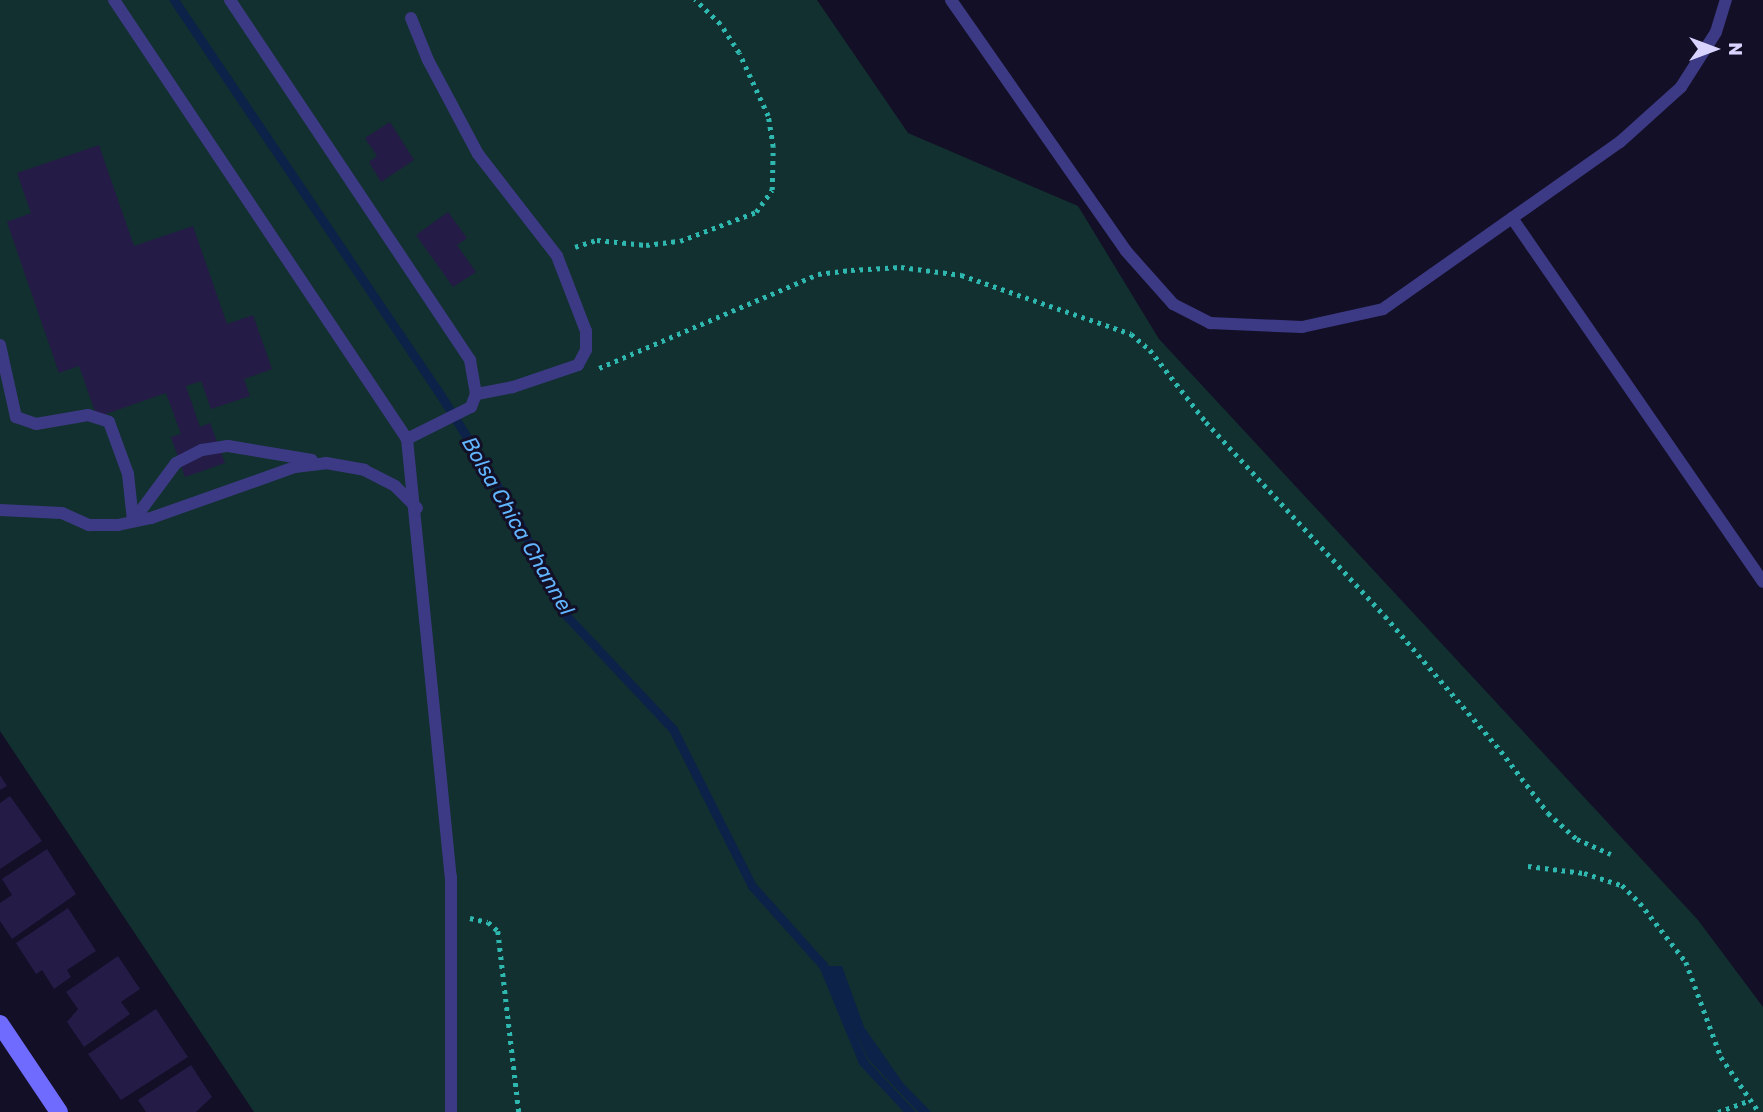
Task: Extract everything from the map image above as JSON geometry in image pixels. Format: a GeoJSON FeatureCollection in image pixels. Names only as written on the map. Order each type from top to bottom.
{"type":"FeatureCollection","features":[{"type":"Feature","properties":{"kind":"street"},"geometry":{"type":"LineString","coordinates":[[0,1024],[59,1112]]}},
{"type":"Feature","properties":{"kind":"lane"},"geometry":{"type":"LineString","coordinates":[[114,0],[407,439],[417,508],[451,877],[451,1112]]}},
{"type":"Feature","properties":{"kind":"lane"},"geometry":{"type":"LineString","coordinates":[[230,0],[470,360],[476,394],[471,407],[445,424],[407,439]]}},
{"type":"Feature","properties":{"kind":"lane"},"geometry":{"type":"LineString","coordinates":[[951,0],[1126,251],[1174,304],[1210,323],[1302,327],[1383,309],[1620,142],[1681,87],[1716,32],[1726,0]]}},
{"type":"Feature","properties":{"kind":"lane"},"geometry":{"type":"LineString","coordinates":[[411,18],[428,60],[478,154],[557,256],[586,331],[586,350],[578,365],[513,387],[476,394]]}},
{"type":"Feature","properties":{"kind":"lane"},"geometry":{"type":"LineString","coordinates":[[1512,218],[1763,582]]}},
{"type":"Feature","properties":{"kind":"lane"},"geometry":{"type":"LineString","coordinates":[[0,345],[16,417],[36,424],[88,415],[109,422],[128,474],[133,521]]}},
{"type":"Feature","properties":{"kind":"lane"},"geometry":{"type":"LineString","coordinates":[[133,521],[176,463],[202,450],[245,448],[364,470],[396,486],[417,508]]}},
{"type":"Feature","properties":{"kind":"lane"},"geometry":{"type":"LineString","coordinates":[[0,510],[62,513],[89,525],[133,521],[295,467],[326,463]]}},
{"type":"Feature","properties":{"kind":"path"},"geometry":{"type":"LineString","coordinates":[[557,256],[597,240],[646,245],[680,241],[756,212],[772,190],[773,147],[768,116],[739,53],[720,24],[695,0]]}},
{"type":"Feature","properties":{"kind":"path"},"geometry":{"type":"LineString","coordinates":[[578,365],[602,369],[818,274],[889,268],[961,275],[1131,334],[1150,350],[1206,422],[1385,616],[1501,751],[1548,813],[1577,839],[1611,854]]}},
{"type":"Feature","properties":{"kind":"path"},"geometry":{"type":"LineString","coordinates":[[1528,866],[1584,873],[1622,885],[1640,903],[1686,962],[1721,1058],[1759,1112]]}},
{"type":"Feature","properties":{"kind":"path"},"geometry":{"type":"LineString","coordinates":[[453,913],[488,922],[498,931],[519,1112]]}},
{"type":"Feature","properties":{"kind":"path"},"geometry":{"type":"LineString","coordinates":[[1718,1112],[1749,1101]]}},
{"type":"Feature","properties":{"kind":"green space"},"geometry":{"type":"Polygon","coordinates":[[[0,0],[817,0],[908,133],[1078,206],[1159,339],[1698,920],[1763,1007],[1763,1112],[254,1112],[0,731],[0,0]]]}},
{"type":"Feature","properties":{"kind":"water"},"geometry":{"type":"Polygon","coordinates":[[[827,966],[842,966],[864,1027],[903,1083],[931,1112],[918,1112],[868,1059],[827,966]]]}},
{"type":"Feature","properties":{"kind":"building"},"geometry":{"type":"Polygon","coordinates":[[[390,122],[414,160],[381,182],[369,162],[377,156],[365,138],[390,122]]]}},
{"type":"Feature","properties":{"kind":"building"},"geometry":{"type":"Polygon","coordinates":[[[99,145],[134,246],[193,226],[227,324],[253,315],[272,369],[244,379],[250,396],[211,409],[201,381],[186,386],[200,427],[210,423],[225,463],[185,477],[171,437],[181,434],[166,393],[97,417],[79,366],[59,373],[7,222],[31,213],[17,173],[99,145]]]}},
{"type":"Feature","properties":{"kind":"building"},"geometry":{"type":"Polygon","coordinates":[[[448,212],[467,238],[457,245],[476,272],[453,287],[416,235],[448,212]]]}},
{"type":"Feature","properties":{"kind":"building"},"geometry":{"type":"Polygon","coordinates":[[[0,775],[7,786],[0,790],[0,775]]]}},
{"type":"Feature","properties":{"kind":"building"},"geometry":{"type":"Polygon","coordinates":[[[10,796],[42,841],[0,869],[0,803],[10,796]]]}},
{"type":"Feature","properties":{"kind":"building"},"geometry":{"type":"Polygon","coordinates":[[[47,849],[76,894],[12,939],[0,921],[0,903],[12,895],[2,879],[47,849]]]}},
{"type":"Feature","properties":{"kind":"building"},"geometry":{"type":"Polygon","coordinates":[[[68,908],[96,951],[67,970],[71,977],[54,989],[42,970],[36,974],[16,943],[68,908]]]}},
{"type":"Feature","properties":{"kind":"building"},"geometry":{"type":"Polygon","coordinates":[[[118,956],[140,989],[121,1002],[130,1014],[84,1047],[67,1022],[78,1009],[66,992],[118,956]]]}},
{"type":"Feature","properties":{"kind":"building"},"geometry":{"type":"Polygon","coordinates":[[[156,1009],[188,1057],[121,1100],[88,1054],[156,1009]]]}},
{"type":"Feature","properties":{"kind":"building"},"geometry":{"type":"Polygon","coordinates":[[[191,1065],[212,1097],[196,1112],[146,1112],[138,1100],[191,1065]]]}},
{"type":"Feature","properties":{"kind":"waterway","name":"Bolsa Chica Channel"},"geometry":{"type":"LineString","coordinates":[[174,0],[438,391],[515,514],[563,612],[673,729],[752,886],[823,965],[863,1062],[910,1112]]}}]}
